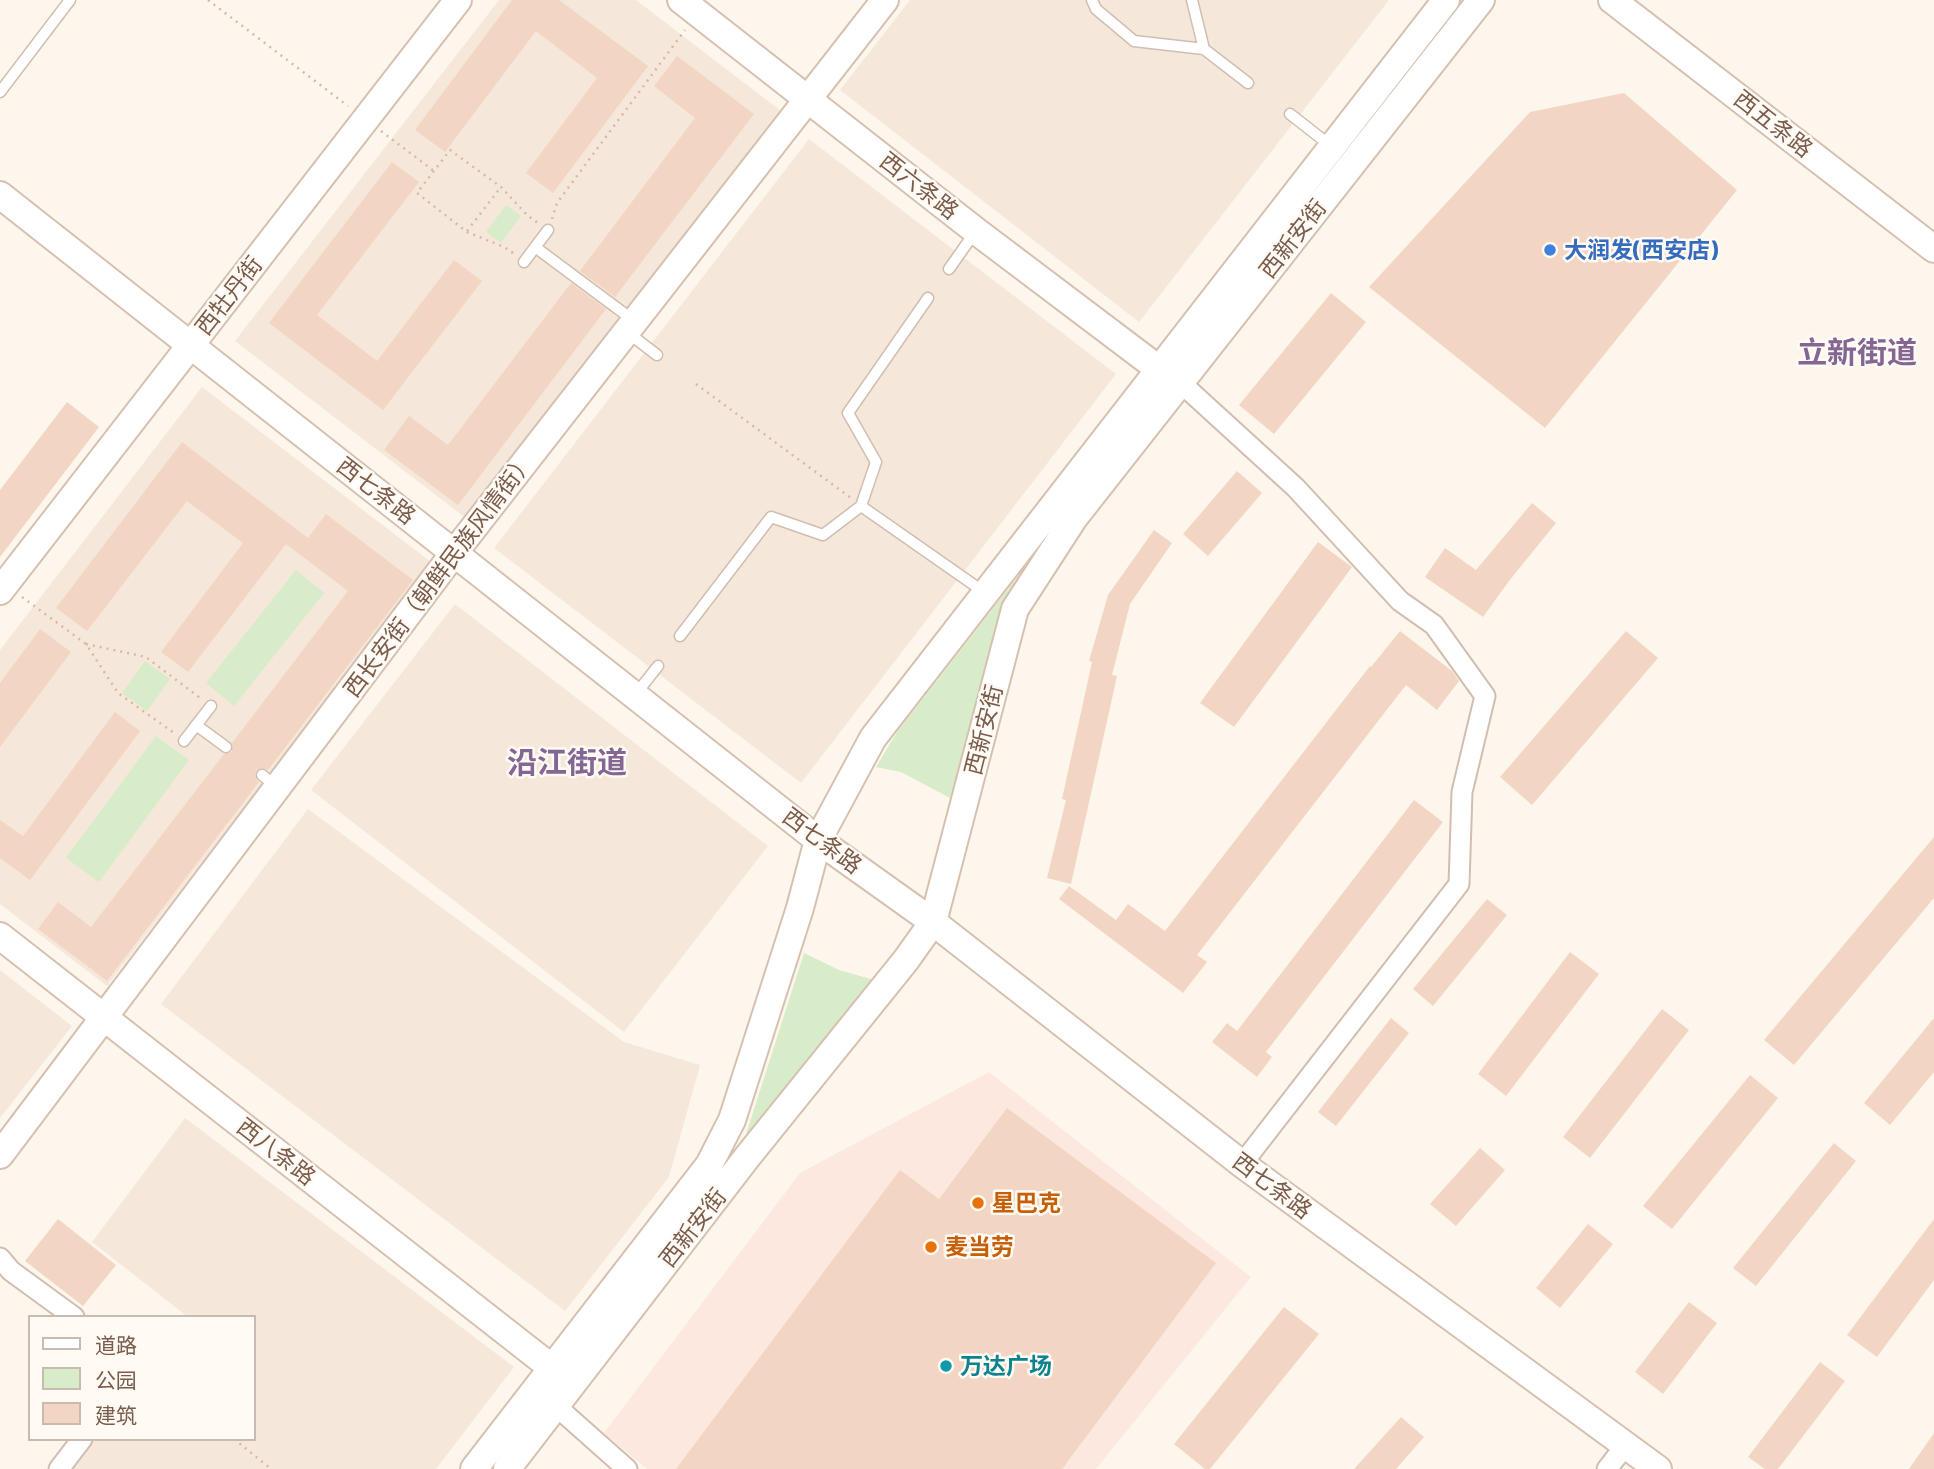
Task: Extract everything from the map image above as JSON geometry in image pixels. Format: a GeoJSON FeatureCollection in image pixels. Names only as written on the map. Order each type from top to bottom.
{"type":"FeatureCollection","features":[{"type":"Feature","properties":{"kind":"street","name":"西牡丹街"},"geometry":{"type":"LineString","coordinates":[[3,588],[458,0]]}},
{"type":"Feature","properties":{"kind":"street","name":"西长安街（朝鲜民族风情街）"},"geometry":{"type":"LineString","coordinates":[[0,1155],[104,1017],[270,781],[454,553],[885,0]]}},
{"type":"Feature","properties":{"kind":"street","name":"西新安街"},"geometry":{"type":"LineString","coordinates":[[507,1469],[748,1156],[906,960],[933,922],[1015,609],[1170,377],[1332,146],[1446,0]]}},
{"type":"Feature","properties":{"kind":"street","name":"西新安街"},"geometry":{"type":"LineString","coordinates":[[474,1469],[709,1165],[732,1120],[800,908],[818,840],[873,738],[986,594],[1170,377],[1480,0]]}},
{"type":"Feature","properties":{"kind":"street","name":"西五条路"},"geometry":{"type":"LineString","coordinates":[[1612,0],[1934,249]]}},
{"type":"Feature","properties":{"kind":"street","name":"西六条路"},"geometry":{"type":"LineString","coordinates":[[689,7],[1170,377]]}},
{"type":"Feature","properties":{"kind":"street","name":"西七条路"},"geometry":{"type":"LineString","coordinates":[[0,195],[818,840],[933,922],[1242,1164],[1658,1469]]}},
{"type":"Feature","properties":{"kind":"street"},"geometry":{"type":"LineString","coordinates":[[1170,377],[1296,488],[1400,601],[1433,625],[1485,696],[1462,792],[1458,884],[1242,1164]]}},
{"type":"Feature","properties":{"kind":"street","name":"西八条路"},"geometry":{"type":"LineString","coordinates":[[0,936],[552,1368]]}},
{"type":"Feature","properties":{"kind":"street"},"geometry":{"type":"LineString","coordinates":[[0,1258],[11,1271],[71,1315]]}},
{"type":"Feature","properties":{"kind":"street"},"geometry":{"type":"LineString","coordinates":[[556,1406],[627,1469]]}},
{"type":"Feature","properties":{"kind":"street"},"geometry":{"type":"LineString","coordinates":[[58,1469],[80,1441]]}},
{"type":"Feature","properties":{"kind":"street"},"geometry":{"type":"LineString","coordinates":[[1607,1469],[1625,1446]]}},
{"type":"Feature","properties":{"kind":"lane"},"geometry":{"type":"LineString","coordinates":[[0,92],[70,0]]}},
{"type":"Feature","properties":{"kind":"lane"},"geometry":{"type":"LineString","coordinates":[[1092,0],[1096,9],[1134,41],[1204,49],[1248,83]]}},
{"type":"Feature","properties":{"kind":"lane"},"geometry":{"type":"LineString","coordinates":[[1192,0],[1204,49]]}},
{"type":"Feature","properties":{"kind":"lane"},"geometry":{"type":"LineString","coordinates":[[1290,114],[1332,146]]}},
{"type":"Feature","properties":{"kind":"lane"},"geometry":{"type":"LineString","coordinates":[[524,262],[548,230]]}},
{"type":"Feature","properties":{"kind":"lane"},"geometry":{"type":"LineString","coordinates":[[949,269],[976,230]]}},
{"type":"Feature","properties":{"kind":"lane"},"geometry":{"type":"LineString","coordinates":[[535,247],[631,327],[657,355]]}},
{"type":"Feature","properties":{"kind":"lane"},"geometry":{"type":"LineString","coordinates":[[680,636],[771,517],[823,535],[861,506],[876,462],[848,413],[929,298]]}},
{"type":"Feature","properties":{"kind":"lane"},"geometry":{"type":"LineString","coordinates":[[861,506],[986,594]]}},
{"type":"Feature","properties":{"kind":"lane"},"geometry":{"type":"LineString","coordinates":[[635,695],[658,666]]}},
{"type":"Feature","properties":{"kind":"lane"},"geometry":{"type":"LineString","coordinates":[[184,741],[211,706]]}},
{"type":"Feature","properties":{"kind":"lane"},"geometry":{"type":"LineString","coordinates":[[196,724],[226,747]]}},
{"type":"Feature","properties":{"kind":"path"},"geometry":{"type":"LineString","coordinates":[[208,0],[435,171]]}},
{"type":"Feature","properties":{"kind":"path"},"geometry":{"type":"LineString","coordinates":[[548,230],[557,203],[689,7]]}},
{"type":"Feature","properties":{"kind":"path"},"geometry":{"type":"LineString","coordinates":[[505,247],[467,232],[418,193],[450,150],[501,187],[527,215]]}},
{"type":"Feature","properties":{"kind":"path"},"geometry":{"type":"LineString","coordinates":[[467,232],[501,187]]}},
{"type":"Feature","properties":{"kind":"path"},"geometry":{"type":"LineString","coordinates":[[696,384],[861,506]]}},
{"type":"Feature","properties":{"kind":"path"},"geometry":{"type":"LineString","coordinates":[[3,588],[86,644],[146,657],[211,706]]}},
{"type":"Feature","properties":{"kind":"path"},"geometry":{"type":"LineString","coordinates":[[86,644],[118,694],[184,741]]}},
{"type":"Feature","properties":{"kind":"path"},"geometry":{"type":"LineString","coordinates":[[236,1441],[271,1469]]}},
{"type":"Feature","properties":{"kind":"shaded area"},"geometry":{"type":"Polygon","coordinates":[[[499,0],[636,0],[781,111],[467,519],[235,341],[499,0]]]}},
{"type":"Feature","properties":{"kind":"shaded area"},"geometry":{"type":"Polygon","coordinates":[[[910,0],[1389,0],[1139,322],[840,90],[910,0]]]}},
{"type":"Feature","properties":{"kind":"shaded area"},"geometry":{"type":"Polygon","coordinates":[[[809,139],[1116,374],[801,783],[494,548],[809,139]]]}},
{"type":"Feature","properties":{"kind":"shaded area"},"geometry":{"type":"Polygon","coordinates":[[[202,387],[431,562],[107,986],[0,904],[0,650],[202,387]]]}},
{"type":"Feature","properties":{"kind":"shaded area"},"geometry":{"type":"Polygon","coordinates":[[[455,604],[768,846],[624,1032],[311,790],[455,604]]]}},
{"type":"Feature","properties":{"kind":"shaded area"},"geometry":{"type":"Polygon","coordinates":[[[308,809],[624,1042],[700,1065],[669,1177],[565,1311],[161,1004],[308,809]]]}},
{"type":"Feature","properties":{"kind":"shaded area"},"geometry":{"type":"Polygon","coordinates":[[[0,970],[72,1026],[0,1118],[0,970]]]}},
{"type":"Feature","properties":{"kind":"shaded area","name":"万达广场"},"geometry":{"type":"Polygon","coordinates":[[[989,1072],[1251,1277],[1096,1469],[647,1469],[604,1433],[800,1173],[989,1072]]]}},
{"type":"Feature","properties":{"kind":"shaded area"},"geometry":{"type":"Polygon","coordinates":[[[185,1118],[514,1367],[436,1469],[72,1469],[93,1441],[256,1441],[256,1315],[185,1315],[92,1242],[185,1118]]]}},
{"type":"Feature","properties":{"kind":"green space"},"geometry":{"type":"Polygon","coordinates":[[[506,205],[521,216],[501,243],[486,232],[506,205]]]}},
{"type":"Feature","properties":{"kind":"green space"},"geometry":{"type":"Polygon","coordinates":[[[296,570],[324,593],[234,706],[206,683],[296,570]]]}},
{"type":"Feature","properties":{"kind":"green space"},"geometry":{"type":"Polygon","coordinates":[[[1022,571],[950,798],[901,772],[876,767],[897,732],[1022,571]]]}},
{"type":"Feature","properties":{"kind":"green space"},"geometry":{"type":"Polygon","coordinates":[[[145,661],[170,679],[147,711],[122,693],[145,661]]]}},
{"type":"Feature","properties":{"kind":"green space"},"geometry":{"type":"Polygon","coordinates":[[[156,736],[189,760],[99,882],[66,858],[156,736]]]}},
{"type":"Feature","properties":{"kind":"green space"},"geometry":{"type":"Polygon","coordinates":[[[804,953],[839,970],[874,980],[740,1153],[804,953]]]}},
{"type":"Feature","properties":{"kind":"building"},"geometry":{"type":"Polygon","coordinates":[[[512,0],[559,0],[648,66],[553,193],[526,173],[597,78],[536,31],[445,152],[415,130],[512,0]]]}},
{"type":"Feature","properties":{"kind":"building"},"geometry":{"type":"Polygon","coordinates":[[[677,56],[754,114],[615,297],[580,271],[695,118],[654,86],[677,56]]]}},
{"type":"Feature","properties":{"kind":"building"},"geometry":{"type":"Polygon","coordinates":[[[1624,93],[1737,190],[1545,428],[1369,287],[1530,112],[1624,93]]]}},
{"type":"Feature","properties":{"kind":"building"},"geometry":{"type":"Polygon","coordinates":[[[392,162],[419,182],[317,315],[377,361],[454,260],[482,281],[383,410],[269,323],[392,162]]]}},
{"type":"Feature","properties":{"kind":"building"},"geometry":{"type":"Polygon","coordinates":[[[571,283],[606,309],[458,505],[384,450],[409,416],[448,445],[571,283]]]}},
{"type":"Feature","properties":{"kind":"building"},"geometry":{"type":"Polygon","coordinates":[[[1331,293],[1366,322],[1274,434],[1239,405],[1331,293]]]}},
{"type":"Feature","properties":{"kind":"building"},"geometry":{"type":"Polygon","coordinates":[[[67,402],[99,427],[0,557],[0,490],[67,402]]]}},
{"type":"Feature","properties":{"kind":"building"},"geometry":{"type":"Polygon","coordinates":[[[182,442],[308,538],[326,514],[413,580],[268,770],[262,768],[256,771],[255,777],[259,782],[107,981],[38,929],[58,902],[91,927],[224,754],[232,752],[232,743],[348,591],[286,544],[188,672],[161,652],[243,543],[187,501],[87,631],[56,608],[182,442]]]}},
{"type":"Feature","properties":{"kind":"building"},"geometry":{"type":"Polygon","coordinates":[[[1237,471],[1262,493],[1208,556],[1183,534],[1237,471]]]}},
{"type":"Feature","properties":{"kind":"building"},"geometry":{"type":"Polygon","coordinates":[[[1532,503],[1556,523],[1483,617],[1425,577],[1445,548],[1476,570],[1532,503]]]}},
{"type":"Feature","properties":{"kind":"building"},"geometry":{"type":"Polygon","coordinates":[[[1154,530],[1172,543],[1130,604],[1112,675],[1117,676],[1071,884],[1047,878],[1066,800],[1062,799],[1092,662],[1089,661],[1108,595],[1154,530]]]}},
{"type":"Feature","properties":{"kind":"building"},"geometry":{"type":"Polygon","coordinates":[[[1318,542],[1352,567],[1234,727],[1200,703],[1318,542]]]}},
{"type":"Feature","properties":{"kind":"building"},"geometry":{"type":"Polygon","coordinates":[[[40,629],[71,652],[0,747],[0,683],[40,629]]]}},
{"type":"Feature","properties":{"kind":"building"},"geometry":{"type":"Polygon","coordinates":[[[1400,631],[1452,671],[1459,681],[1437,710],[1406,685],[1197,955],[1207,962],[1183,993],[1059,899],[1069,886],[1116,920],[1128,904],[1165,931],[1400,631]]]}},
{"type":"Feature","properties":{"kind":"building"},"geometry":{"type":"Polygon","coordinates":[[[1626,631],[1658,658],[1532,805],[1500,777],[1626,631]]]}},
{"type":"Feature","properties":{"kind":"building"},"geometry":{"type":"Polygon","coordinates":[[[115,712],[140,731],[30,880],[0,858],[0,820],[23,836],[115,712]]]}},
{"type":"Feature","properties":{"kind":"building"},"geometry":{"type":"Polygon","coordinates":[[[1414,800],[1443,822],[1266,1052],[1272,1057],[1257,1077],[1212,1042],[1227,1023],[1237,1031],[1414,800]]]}},
{"type":"Feature","properties":{"kind":"building"},"geometry":{"type":"Polygon","coordinates":[[[1934,837],[1934,898],[1794,1065],[1764,1040],[1934,837]]]}},
{"type":"Feature","properties":{"kind":"building"},"geometry":{"type":"Polygon","coordinates":[[[1487,899],[1507,915],[1433,1006],[1413,989],[1487,899]]]}},
{"type":"Feature","properties":{"kind":"building"},"geometry":{"type":"Polygon","coordinates":[[[1570,952],[1599,974],[1506,1096],[1478,1074],[1570,952]]]}},
{"type":"Feature","properties":{"kind":"building"},"geometry":{"type":"Polygon","coordinates":[[[1662,1009],[1689,1030],[1590,1158],[1563,1137],[1662,1009]]]}},
{"type":"Feature","properties":{"kind":"building"},"geometry":{"type":"Polygon","coordinates":[[[1391,1018],[1409,1033],[1336,1126],[1318,1112],[1391,1018]]]}},
{"type":"Feature","properties":{"kind":"building"},"geometry":{"type":"Polygon","coordinates":[[[1934,1018],[1934,1072],[1890,1125],[1864,1103],[1934,1018]]]}},
{"type":"Feature","properties":{"kind":"building"},"geometry":{"type":"Polygon","coordinates":[[[1750,1075],[1778,1098],[1672,1229],[1643,1206],[1750,1075]]]}},
{"type":"Feature","properties":{"kind":"building","name":"万达广场"},"geometry":{"type":"Polygon","coordinates":[[[1007,1108],[1216,1263],[1062,1469],[676,1469],[900,1170],[939,1199],[1007,1108]]]}},
{"type":"Feature","properties":{"kind":"building"},"geometry":{"type":"Polygon","coordinates":[[[1834,1143],[1856,1161],[1756,1286],[1733,1268],[1834,1143]]]}},
{"type":"Feature","properties":{"kind":"building"},"geometry":{"type":"Polygon","coordinates":[[[1480,1148],[1505,1170],[1456,1226],[1430,1204],[1480,1148]]]}},
{"type":"Feature","properties":{"kind":"building"},"geometry":{"type":"Polygon","coordinates":[[[58,1219],[116,1265],[83,1306],[25,1261],[58,1219]]]}},
{"type":"Feature","properties":{"kind":"building"},"geometry":{"type":"Polygon","coordinates":[[[1934,1219],[1934,1280],[1877,1357],[1847,1335],[1934,1219]]]}},
{"type":"Feature","properties":{"kind":"building"},"geometry":{"type":"Polygon","coordinates":[[[1588,1224],[1613,1244],[1560,1308],[1536,1288],[1588,1224]]]}},
{"type":"Feature","properties":{"kind":"building"},"geometry":{"type":"Polygon","coordinates":[[[1689,1302],[1717,1323],[1663,1394],[1635,1372],[1689,1302]]]}},
{"type":"Feature","properties":{"kind":"building"},"geometry":{"type":"Polygon","coordinates":[[[1284,1307],[1319,1334],[1210,1469],[1205,1469],[1174,1444],[1284,1307]]]}},
{"type":"Feature","properties":{"kind":"building"},"geometry":{"type":"Polygon","coordinates":[[[1820,1362],[1845,1381],[1778,1469],[1765,1469],[1748,1457],[1820,1362]]]}},
{"type":"Feature","properties":{"kind":"building"},"geometry":{"type":"Polygon","coordinates":[[[1401,1417],[1424,1437],[1396,1469],[1354,1469],[1401,1417]]]}},
{"type":"Feature","properties":{"kind":"building"},"geometry":{"type":"Polygon","coordinates":[[[1934,1433],[1934,1469],[1909,1469],[1934,1433]]]}},
{"type":"Feature","properties":{"kind":"place","name":"大润发(西安店)"},"geometry":{"type":"Point","coordinates":[1550,250]}},
{"type":"Feature","properties":{"kind":"place","name":"星巴克"},"geometry":{"type":"Point","coordinates":[978,1203]}},
{"type":"Feature","properties":{"kind":"place","name":"麦当劳"},"geometry":{"type":"Point","coordinates":[931,1247]}},
{"type":"Feature","properties":{"kind":"place","name":"万达广场"},"geometry":{"type":"Point","coordinates":[946,1366]}},
{"type":"Feature","properties":{"kind":"district","name":"立新街道"},"geometry":{"type":"Point","coordinates":[1857,353]}},
{"type":"Feature","properties":{"kind":"district","name":"沿江街道"},"geometry":{"type":"Point","coordinates":[567,763]}}]}
